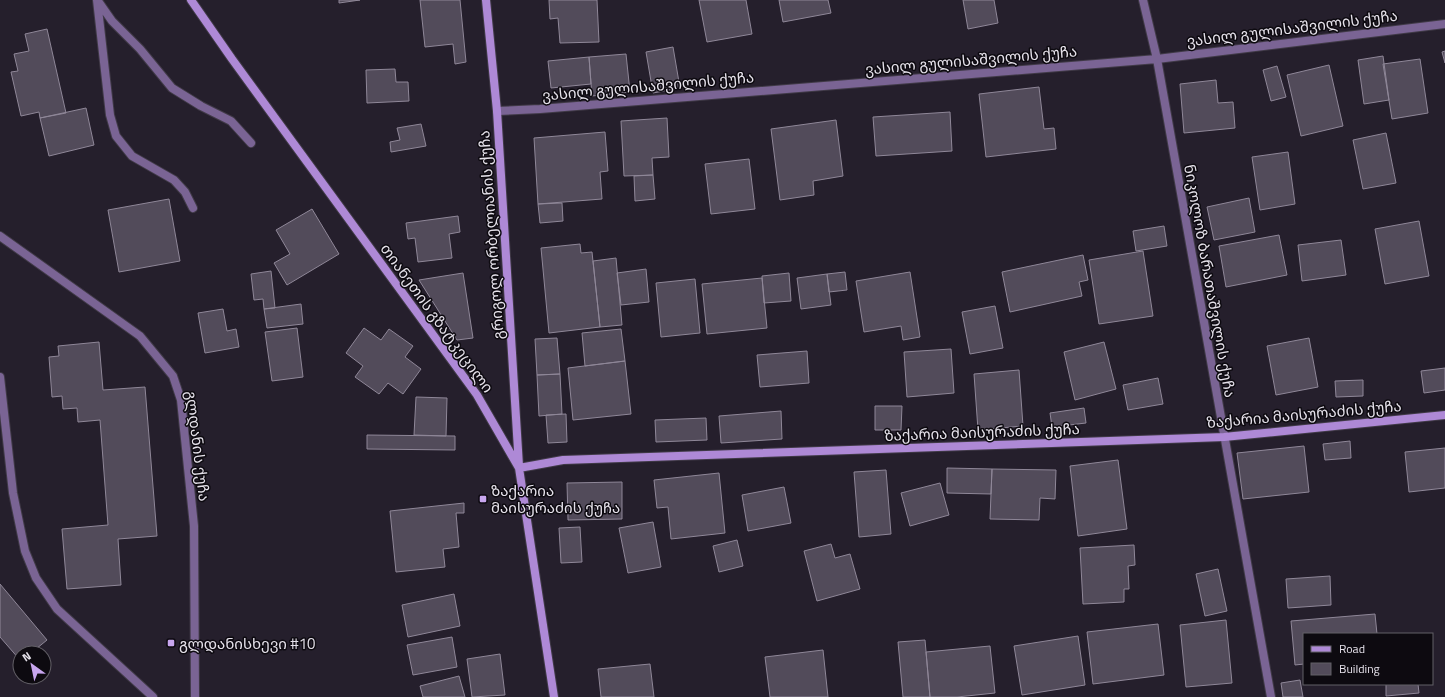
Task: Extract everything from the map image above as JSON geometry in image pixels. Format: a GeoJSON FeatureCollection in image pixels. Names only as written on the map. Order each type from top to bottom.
{"type":"FeatureCollection","features":[{"type":"Feature","properties":{"kind":"street"},"geometry":{"type":"LineString","coordinates":[[98,0],[112,21],[140,49],[172,88],[200,106],[231,121],[251,143]]}},
{"type":"Feature","properties":{"kind":"street"},"geometry":{"type":"LineString","coordinates":[[98,0],[110,115],[116,136],[132,156],[174,180],[185,192],[192,208]]}},
{"type":"Feature","properties":{"kind":"street","name":"თიანეთის გზატკეცილი"},"geometry":{"type":"LineString","coordinates":[[191,0],[236,65],[477,395],[519,468],[554,697]]}},
{"type":"Feature","properties":{"kind":"street","name":"გრიგოლ ორბელიანის ქუჩა"},"geometry":{"type":"LineString","coordinates":[[486,0],[497,111],[519,468]]}},
{"type":"Feature","properties":{"kind":"street","name":"ნიკოლოზ ბარათაშვილის ქუჩა"},"geometry":{"type":"LineString","coordinates":[[1143,0],[1157,59],[1271,697]]}},
{"type":"Feature","properties":{"kind":"street","name":"ვასილ გულისაშვილის ქუჩა"},"geometry":{"type":"LineString","coordinates":[[497,111],[548,109],[1157,59],[1445,24]]}},
{"type":"Feature","properties":{"kind":"street","name":"გლდანის ქუჩა"},"geometry":{"type":"LineString","coordinates":[[0,236],[140,336],[173,376],[181,400],[194,526],[195,697]]}},
{"type":"Feature","properties":{"kind":"street"},"geometry":{"type":"LineString","coordinates":[[0,377],[13,493],[25,551],[36,578],[57,609],[153,697]]}},
{"type":"Feature","properties":{"kind":"street","name":"ზაქარია მაისურაძის ქუჩა"},"geometry":{"type":"LineString","coordinates":[[519,468],[563,460],[1224,437],[1445,415]]}},
{"type":"Feature","properties":{"kind":"building"},"geometry":{"type":"Polygon","coordinates":[[[339,0],[360,0],[339,3],[339,0]]]}},
{"type":"Feature","properties":{"kind":"building"},"geometry":{"type":"Polygon","coordinates":[[[420,0],[460,0],[466,62],[455,64],[453,44],[425,47],[420,0]]]}},
{"type":"Feature","properties":{"kind":"building"},"geometry":{"type":"Polygon","coordinates":[[[549,0],[597,0],[599,42],[560,43],[558,18],[550,19],[549,0]]]}},
{"type":"Feature","properties":{"kind":"building"},"geometry":{"type":"Polygon","coordinates":[[[699,0],[746,0],[752,34],[707,42],[699,0]]]}},
{"type":"Feature","properties":{"kind":"building"},"geometry":{"type":"Polygon","coordinates":[[[779,0],[828,0],[831,13],[783,22],[779,0]]]}},
{"type":"Feature","properties":{"kind":"building"},"geometry":{"type":"Polygon","coordinates":[[[963,0],[994,0],[998,23],[968,29],[963,0]]]}},
{"type":"Feature","properties":{"kind":"building"},"geometry":{"type":"Polygon","coordinates":[[[47,29],[66,113],[40,118],[39,112],[21,116],[11,72],[18,71],[14,54],[29,51],[25,34],[47,29]]]}},
{"type":"Feature","properties":{"kind":"building"},"geometry":{"type":"Polygon","coordinates":[[[673,47],[680,88],[653,93],[646,52],[673,47]]]}},
{"type":"Feature","properties":{"kind":"building"},"geometry":{"type":"Polygon","coordinates":[[[1445,51],[1445,63],[1442,52],[1445,51]]]}},
{"type":"Feature","properties":{"kind":"building"},"geometry":{"type":"Polygon","coordinates":[[[626,54],[630,92],[592,96],[589,57],[626,54]]]}},
{"type":"Feature","properties":{"kind":"building"},"geometry":{"type":"Polygon","coordinates":[[[1383,56],[1389,100],[1364,104],[1358,60],[1383,56]]]}},
{"type":"Feature","properties":{"kind":"building"},"geometry":{"type":"Polygon","coordinates":[[[589,57],[591,84],[551,88],[548,61],[589,57]]]}},
{"type":"Feature","properties":{"kind":"building"},"geometry":{"type":"Polygon","coordinates":[[[1420,59],[1428,113],[1392,119],[1383,64],[1420,59]]]}},
{"type":"Feature","properties":{"kind":"building"},"geometry":{"type":"Polygon","coordinates":[[[1329,65],[1343,126],[1301,136],[1287,75],[1329,65]]]}},
{"type":"Feature","properties":{"kind":"building"},"geometry":{"type":"Polygon","coordinates":[[[1277,66],[1286,97],[1271,101],[1263,70],[1277,66]]]}},
{"type":"Feature","properties":{"kind":"building"},"geometry":{"type":"Polygon","coordinates":[[[395,69],[396,82],[408,82],[409,101],[367,103],[366,70],[395,69]]]}},
{"type":"Feature","properties":{"kind":"building"},"geometry":{"type":"Polygon","coordinates":[[[1216,80],[1218,103],[1233,102],[1235,128],[1184,133],[1180,84],[1216,80]]]}},
{"type":"Feature","properties":{"kind":"building"},"geometry":{"type":"Polygon","coordinates":[[[1039,87],[1044,129],[1054,128],[1056,149],[986,157],[979,94],[1039,87]]]}},
{"type":"Feature","properties":{"kind":"building"},"geometry":{"type":"Polygon","coordinates":[[[86,108],[94,145],[49,156],[40,118],[86,108]]]}},
{"type":"Feature","properties":{"kind":"building"},"geometry":{"type":"Polygon","coordinates":[[[950,112],[952,151],[876,156],[873,117],[950,112]]]}},
{"type":"Feature","properties":{"kind":"building"},"geometry":{"type":"Polygon","coordinates":[[[667,118],[669,157],[652,158],[653,175],[624,176],[621,121],[667,118]]]}},
{"type":"Feature","properties":{"kind":"building"},"geometry":{"type":"Polygon","coordinates":[[[836,120],[843,176],[813,181],[814,195],[780,200],[771,129],[836,120]]]}},
{"type":"Feature","properties":{"kind":"building"},"geometry":{"type":"Polygon","coordinates":[[[421,124],[426,146],[391,152],[390,142],[400,140],[397,128],[421,124]]]}},
{"type":"Feature","properties":{"kind":"building"},"geometry":{"type":"Polygon","coordinates":[[[605,132],[608,171],[600,172],[602,199],[538,204],[534,138],[605,132]]]}},
{"type":"Feature","properties":{"kind":"building"},"geometry":{"type":"Polygon","coordinates":[[[1386,133],[1396,183],[1363,189],[1353,140],[1386,133]]]}},
{"type":"Feature","properties":{"kind":"building"},"geometry":{"type":"Polygon","coordinates":[[[1288,152],[1295,204],[1260,210],[1252,157],[1288,152]]]}},
{"type":"Feature","properties":{"kind":"building"},"geometry":{"type":"Polygon","coordinates":[[[749,159],[755,209],[711,214],[705,164],[749,159]]]}},
{"type":"Feature","properties":{"kind":"building"},"geometry":{"type":"Polygon","coordinates":[[[653,175],[655,199],[635,201],[634,176],[653,175]]]}},
{"type":"Feature","properties":{"kind":"building"},"geometry":{"type":"Polygon","coordinates":[[[1249,198],[1255,232],[1214,240],[1207,207],[1249,198]]]}},
{"type":"Feature","properties":{"kind":"building"},"geometry":{"type":"Polygon","coordinates":[[[169,199],[180,261],[119,272],[108,210],[169,199]]]}},
{"type":"Feature","properties":{"kind":"building"},"geometry":{"type":"Polygon","coordinates":[[[562,203],[563,221],[540,223],[538,204],[562,203]]]}},
{"type":"Feature","properties":{"kind":"building"},"geometry":{"type":"Polygon","coordinates":[[[312,209],[339,254],[287,285],[274,263],[290,254],[276,230],[312,209]]]}},
{"type":"Feature","properties":{"kind":"building"},"geometry":{"type":"Polygon","coordinates":[[[458,216],[460,232],[449,234],[452,258],[418,262],[415,238],[408,239],[406,223],[458,216]]]}},
{"type":"Feature","properties":{"kind":"building"},"geometry":{"type":"Polygon","coordinates":[[[1419,221],[1429,276],[1385,284],[1375,229],[1419,221]]]}},
{"type":"Feature","properties":{"kind":"building"},"geometry":{"type":"Polygon","coordinates":[[[1164,226],[1167,246],[1136,251],[1133,231],[1164,226]]]}},
{"type":"Feature","properties":{"kind":"building"},"geometry":{"type":"Polygon","coordinates":[[[1279,235],[1287,275],[1226,287],[1219,246],[1279,235]]]}},
{"type":"Feature","properties":{"kind":"building"},"geometry":{"type":"Polygon","coordinates":[[[1341,240],[1346,275],[1302,281],[1298,245],[1341,240]]]}},
{"type":"Feature","properties":{"kind":"building"},"geometry":{"type":"Polygon","coordinates":[[[580,244],[581,253],[592,252],[600,327],[549,333],[541,248],[580,244]]]}},
{"type":"Feature","properties":{"kind":"building"},"geometry":{"type":"Polygon","coordinates":[[[1143,251],[1153,316],[1099,324],[1089,260],[1143,251]]]}},
{"type":"Feature","properties":{"kind":"building"},"geometry":{"type":"Polygon","coordinates":[[[1083,255],[1088,280],[1079,282],[1082,296],[1010,312],[1002,272],[1083,255]]]}},
{"type":"Feature","properties":{"kind":"building"},"geometry":{"type":"Polygon","coordinates":[[[616,258],[622,325],[600,327],[593,261],[616,258]]]}},
{"type":"Feature","properties":{"kind":"building"},"geometry":{"type":"Polygon","coordinates":[[[646,269],[649,302],[621,305],[617,273],[646,269]]]}},
{"type":"Feature","properties":{"kind":"building"},"geometry":{"type":"Polygon","coordinates":[[[271,271],[275,308],[264,309],[263,299],[254,300],[251,274],[271,271]]]}},
{"type":"Feature","properties":{"kind":"building"},"geometry":{"type":"Polygon","coordinates":[[[845,272],[847,290],[829,292],[827,274],[845,272]]]}},
{"type":"Feature","properties":{"kind":"building"},"geometry":{"type":"Polygon","coordinates":[[[910,272],[920,337],[903,340],[901,326],[864,332],[856,281],[910,272]]]}},
{"type":"Feature","properties":{"kind":"building"},"geometry":{"type":"Polygon","coordinates":[[[463,273],[473,338],[457,340],[419,280],[463,273]]]}},
{"type":"Feature","properties":{"kind":"building"},"geometry":{"type":"Polygon","coordinates":[[[789,273],[791,301],[764,303],[762,276],[789,273]]]}},
{"type":"Feature","properties":{"kind":"building"},"geometry":{"type":"Polygon","coordinates":[[[827,274],[831,305],[801,309],[797,278],[827,274]]]}},
{"type":"Feature","properties":{"kind":"building"},"geometry":{"type":"Polygon","coordinates":[[[762,278],[767,328],[707,334],[702,284],[762,278]]]}},
{"type":"Feature","properties":{"kind":"building"},"geometry":{"type":"Polygon","coordinates":[[[695,279],[700,333],[661,337],[656,283],[695,279]]]}},
{"type":"Feature","properties":{"kind":"building"},"geometry":{"type":"Polygon","coordinates":[[[301,304],[303,324],[267,328],[264,309],[301,304]]]}},
{"type":"Feature","properties":{"kind":"building"},"geometry":{"type":"Polygon","coordinates":[[[995,306],[1003,348],[970,354],[962,312],[995,306]]]}},
{"type":"Feature","properties":{"kind":"building"},"geometry":{"type":"Polygon","coordinates":[[[223,309],[227,331],[236,329],[239,347],[205,353],[198,313],[223,309]]]}},
{"type":"Feature","properties":{"kind":"building"},"geometry":{"type":"Polygon","coordinates":[[[297,328],[303,377],[272,381],[265,332],[297,328]]]}},
{"type":"Feature","properties":{"kind":"building"},"geometry":{"type":"Polygon","coordinates":[[[364,328],[381,340],[389,329],[413,346],[405,357],[421,369],[403,394],[388,383],[379,394],[355,377],[363,366],[346,353],[364,328]]]}},
{"type":"Feature","properties":{"kind":"building"},"geometry":{"type":"Polygon","coordinates":[[[621,329],[625,361],[585,366],[582,333],[621,329]]]}},
{"type":"Feature","properties":{"kind":"building"},"geometry":{"type":"Polygon","coordinates":[[[557,338],[560,374],[537,375],[535,339],[557,338]]]}},
{"type":"Feature","properties":{"kind":"building"},"geometry":{"type":"Polygon","coordinates":[[[1309,338],[1318,387],[1276,395],[1267,346],[1309,338]]]}},
{"type":"Feature","properties":{"kind":"building"},"geometry":{"type":"Polygon","coordinates":[[[99,342],[103,390],[145,387],[157,536],[118,539],[121,585],[67,589],[62,529],[108,525],[100,420],[78,422],[77,408],[63,409],[62,396],[52,397],[49,357],[59,356],[58,346],[99,342]]]}},
{"type":"Feature","properties":{"kind":"building"},"geometry":{"type":"Polygon","coordinates":[[[1104,342],[1116,389],[1075,400],[1064,352],[1104,342]]]}},
{"type":"Feature","properties":{"kind":"building"},"geometry":{"type":"Polygon","coordinates":[[[951,349],[954,393],[907,397],[904,352],[951,349]]]}},
{"type":"Feature","properties":{"kind":"building"},"geometry":{"type":"Polygon","coordinates":[[[807,351],[809,383],[760,387],[757,355],[807,351]]]}},
{"type":"Feature","properties":{"kind":"building"},"geometry":{"type":"Polygon","coordinates":[[[625,361],[631,414],[573,420],[568,368],[625,361]]]}},
{"type":"Feature","properties":{"kind":"building"},"geometry":{"type":"Polygon","coordinates":[[[1445,368],[1445,390],[1424,393],[1421,371],[1445,368]]]}},
{"type":"Feature","properties":{"kind":"building"},"geometry":{"type":"Polygon","coordinates":[[[1019,370],[1023,426],[978,430],[974,374],[1019,370]]]}},
{"type":"Feature","properties":{"kind":"building"},"geometry":{"type":"Polygon","coordinates":[[[560,374],[562,414],[539,416],[537,375],[560,374]]]}},
{"type":"Feature","properties":{"kind":"building"},"geometry":{"type":"Polygon","coordinates":[[[1158,378],[1163,404],[1128,410],[1123,385],[1158,378]]]}},
{"type":"Feature","properties":{"kind":"building"},"geometry":{"type":"Polygon","coordinates":[[[1363,380],[1363,396],[1336,397],[1335,381],[1363,380]]]}},
{"type":"Feature","properties":{"kind":"building"},"geometry":{"type":"Polygon","coordinates":[[[416,397],[447,398],[446,436],[414,435],[416,397]]]}},
{"type":"Feature","properties":{"kind":"building"},"geometry":{"type":"Polygon","coordinates":[[[875,406],[902,406],[901,430],[875,430],[875,406]]]}},
{"type":"Feature","properties":{"kind":"building"},"geometry":{"type":"Polygon","coordinates":[[[1084,408],[1086,423],[1052,427],[1050,413],[1084,408]]]}},
{"type":"Feature","properties":{"kind":"building"},"geometry":{"type":"Polygon","coordinates":[[[781,411],[782,439],[721,443],[719,416],[781,411]]]}},
{"type":"Feature","properties":{"kind":"building"},"geometry":{"type":"Polygon","coordinates":[[[566,414],[567,442],[548,443],[546,415],[566,414]]]}},
{"type":"Feature","properties":{"kind":"building"},"geometry":{"type":"Polygon","coordinates":[[[706,418],[707,440],[656,442],[655,420],[706,418]]]}},
{"type":"Feature","properties":{"kind":"building"},"geometry":{"type":"Polygon","coordinates":[[[367,435],[455,436],[455,450],[367,449],[367,435]]]}},
{"type":"Feature","properties":{"kind":"building"},"geometry":{"type":"Polygon","coordinates":[[[1350,441],[1351,458],[1325,460],[1323,444],[1350,441]]]}},
{"type":"Feature","properties":{"kind":"building"},"geometry":{"type":"Polygon","coordinates":[[[1304,446],[1309,492],[1243,499],[1237,453],[1304,446]]]}},
{"type":"Feature","properties":{"kind":"building"},"geometry":{"type":"Polygon","coordinates":[[[1445,448],[1445,488],[1409,492],[1405,452],[1445,448]]]}},
{"type":"Feature","properties":{"kind":"building"},"geometry":{"type":"Polygon","coordinates":[[[1118,460],[1127,529],[1078,536],[1070,466],[1118,460]]]}},
{"type":"Feature","properties":{"kind":"building"},"geometry":{"type":"Polygon","coordinates":[[[947,468],[992,469],[991,494],[947,493],[947,468]]]}},
{"type":"Feature","properties":{"kind":"building"},"geometry":{"type":"Polygon","coordinates":[[[992,469],[1056,470],[1055,499],[1040,498],[1039,520],[990,519],[992,469]]]}},
{"type":"Feature","properties":{"kind":"building"},"geometry":{"type":"Polygon","coordinates":[[[886,470],[891,534],[859,537],[854,472],[886,470]]]}},
{"type":"Feature","properties":{"kind":"building"},"geometry":{"type":"Polygon","coordinates":[[[719,473],[725,533],[671,539],[668,507],[657,508],[654,480],[719,473]]]}},
{"type":"Feature","properties":{"kind":"building"},"geometry":{"type":"Polygon","coordinates":[[[622,482],[622,519],[568,520],[567,483],[622,482]]]}},
{"type":"Feature","properties":{"kind":"building"},"geometry":{"type":"Polygon","coordinates":[[[940,483],[949,515],[910,526],[901,493],[940,483]]]}},
{"type":"Feature","properties":{"kind":"building"},"geometry":{"type":"Polygon","coordinates":[[[784,487],[791,523],[748,531],[742,495],[784,487]]]}},
{"type":"Feature","properties":{"kind":"building"},"geometry":{"type":"Polygon","coordinates":[[[464,503],[464,513],[456,513],[459,547],[443,549],[445,567],[396,572],[390,511],[464,503]]]}},
{"type":"Feature","properties":{"kind":"building"},"geometry":{"type":"Polygon","coordinates":[[[653,522],[661,567],[628,573],[619,528],[653,522]]]}},
{"type":"Feature","properties":{"kind":"building"},"geometry":{"type":"Polygon","coordinates":[[[580,527],[582,562],[561,563],[559,528],[580,527]]]}},
{"type":"Feature","properties":{"kind":"building"},"geometry":{"type":"Polygon","coordinates":[[[737,540],[743,566],[719,572],[713,546],[737,540]]]}},
{"type":"Feature","properties":{"kind":"building"},"geometry":{"type":"Polygon","coordinates":[[[831,544],[835,558],[850,554],[860,589],[817,601],[804,551],[831,544]]]}},
{"type":"Feature","properties":{"kind":"building"},"geometry":{"type":"Polygon","coordinates":[[[1134,545],[1135,565],[1128,566],[1129,589],[1124,589],[1124,602],[1083,604],[1080,548],[1134,545]]]}},
{"type":"Feature","properties":{"kind":"building"},"geometry":{"type":"Polygon","coordinates":[[[1218,569],[1227,611],[1205,616],[1196,574],[1218,569]]]}},
{"type":"Feature","properties":{"kind":"building"},"geometry":{"type":"Polygon","coordinates":[[[1330,576],[1331,605],[1288,608],[1286,579],[1330,576]]]}},
{"type":"Feature","properties":{"kind":"building"},"geometry":{"type":"Polygon","coordinates":[[[0,584],[47,640],[41,645],[12,645],[12,651],[0,637],[0,584]]]}},
{"type":"Feature","properties":{"kind":"building"},"geometry":{"type":"Polygon","coordinates":[[[454,594],[460,626],[408,637],[402,605],[454,594]]]}},
{"type":"Feature","properties":{"kind":"building"},"geometry":{"type":"Polygon","coordinates":[[[1375,614],[1377,633],[1303,633],[1303,664],[1295,665],[1291,621],[1375,614]]]}},
{"type":"Feature","properties":{"kind":"building"},"geometry":{"type":"Polygon","coordinates":[[[1226,620],[1232,683],[1186,687],[1180,625],[1226,620]]]}},
{"type":"Feature","properties":{"kind":"building"},"geometry":{"type":"Polygon","coordinates":[[[1158,624],[1164,675],[1093,684],[1087,632],[1158,624]]]}},
{"type":"Feature","properties":{"kind":"building"},"geometry":{"type":"Polygon","coordinates":[[[1078,636],[1085,685],[1022,695],[1014,646],[1078,636]]]}},
{"type":"Feature","properties":{"kind":"building"},"geometry":{"type":"Polygon","coordinates":[[[452,637],[457,667],[413,675],[407,645],[452,637]]]}},
{"type":"Feature","properties":{"kind":"building"},"geometry":{"type":"Polygon","coordinates":[[[925,640],[930,697],[903,697],[898,642],[925,640]]]}},
{"type":"Feature","properties":{"kind":"building"},"geometry":{"type":"Polygon","coordinates":[[[990,646],[995,693],[957,697],[930,697],[926,652],[990,646]]]}},
{"type":"Feature","properties":{"kind":"building"},"geometry":{"type":"Polygon","coordinates":[[[823,650],[828,697],[770,697],[765,657],[823,650]]]}},
{"type":"Feature","properties":{"kind":"building"},"geometry":{"type":"Polygon","coordinates":[[[500,654],[505,695],[472,697],[467,659],[500,654]]]}},
{"type":"Feature","properties":{"kind":"building"},"geometry":{"type":"Polygon","coordinates":[[[650,664],[654,697],[601,697],[598,669],[650,664]]]}},
{"type":"Feature","properties":{"kind":"building"},"geometry":{"type":"Polygon","coordinates":[[[459,676],[465,697],[423,697],[420,686],[459,676]]]}},
{"type":"Feature","properties":{"kind":"building"},"geometry":{"type":"Polygon","coordinates":[[[1300,680],[1303,697],[1283,697],[1281,683],[1300,680]]]}},
{"type":"Feature","properties":{"kind":"building"},"geometry":{"type":"Polygon","coordinates":[[[1386,685],[1418,685],[1419,693],[1386,696],[1386,685]]]}},
{"type":"Feature","properties":{"kind":"place","name":"ზაქარია მაისურაძის ქუჩა"},"geometry":{"type":"Point","coordinates":[483,499]}},
{"type":"Feature","properties":{"kind":"place","name":"გლდანისხევი #10"},"geometry":{"type":"Point","coordinates":[171,643]}}]}
